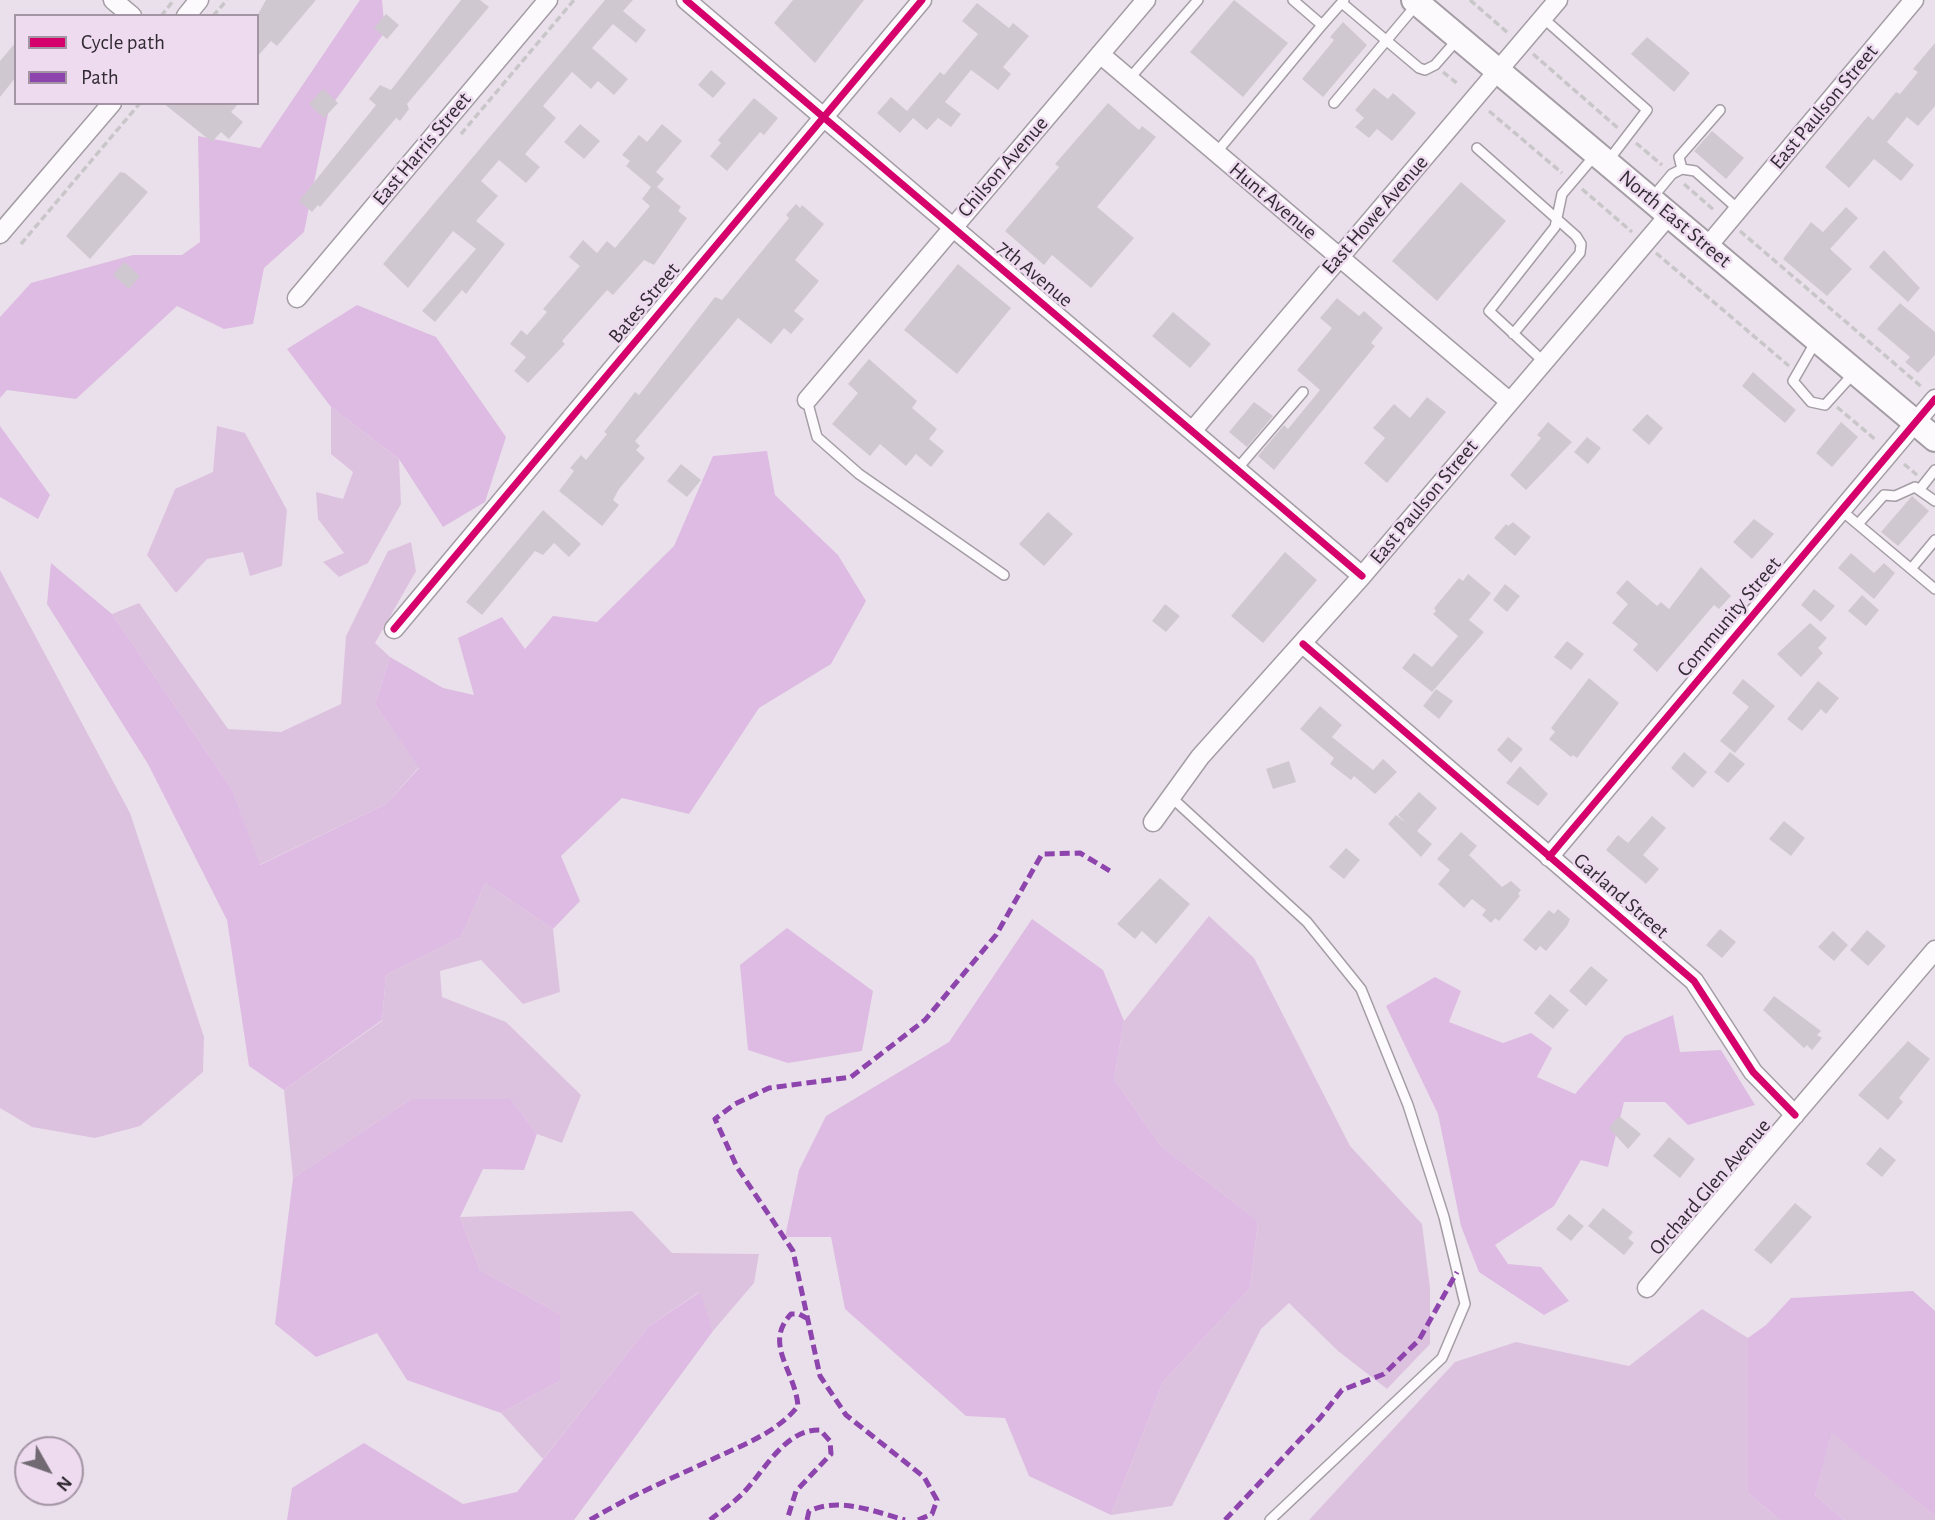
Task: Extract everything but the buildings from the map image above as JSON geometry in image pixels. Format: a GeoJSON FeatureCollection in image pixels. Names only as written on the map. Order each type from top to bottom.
{"type":"FeatureCollection","features":[{"type":"Feature","properties":{"kind":"main road","name":"North East Street"},"geometry":{"type":"LineString","coordinates":[[1416,1],[1935,439]]}},
{"type":"Feature","properties":{"kind":"street"},"geometry":{"type":"LineString","coordinates":[[113,0],[129,14]]}},
{"type":"Feature","properties":{"kind":"street"},"geometry":{"type":"LineString","coordinates":[[188,14],[199,0]]}},
{"type":"Feature","properties":{"kind":"street","name":"East Harris Street"},"geometry":{"type":"LineString","coordinates":[[297,298],[548,0]]}},
{"type":"Feature","properties":{"kind":"street","name":"7th Avenue"},"geometry":{"type":"LineString","coordinates":[[685,0],[1362,576]]}},
{"type":"Feature","properties":{"kind":"street","name":"Bates Street"},"geometry":{"type":"LineString","coordinates":[[394,629],[922,0]]}},
{"type":"Feature","properties":{"kind":"street","name":"Chilson Avenue"},"geometry":{"type":"LineString","coordinates":[[807,400],[1146,0]]}},
{"type":"Feature","properties":{"kind":"street","name":"East Howe Avenue"},"geometry":{"type":"LineString","coordinates":[[1193,430],[1558,0]]}},
{"type":"Feature","properties":{"kind":"street","name":"East Paulson Street"},"geometry":{"type":"LineString","coordinates":[[1707,247],[1914,0]]}},
{"type":"Feature","properties":{"kind":"street","name":"Hunt Avenue"},"geometry":{"type":"LineString","coordinates":[[1100,54],[1509,401]]}},
{"type":"Feature","properties":{"kind":"street"},"geometry":{"type":"LineString","coordinates":[[0,234],[109,105]]}},
{"type":"Feature","properties":{"kind":"street","name":"East Paulson Street"},"geometry":{"type":"LineString","coordinates":[[1153,822],[1199,757],[1362,576],[1644,242],[1660,207]]}},
{"type":"Feature","properties":{"kind":"street","name":"Community Street"},"geometry":{"type":"LineString","coordinates":[[1549,857],[1916,423],[1930,394]]}},
{"type":"Feature","properties":{"kind":"street","name":"Garland Street"},"geometry":{"type":"LineString","coordinates":[[1303,644],[1694,981],[1754,1072],[1795,1115]]}},
{"type":"Feature","properties":{"kind":"street","name":"Orchard Glen Avenue"},"geometry":{"type":"LineString","coordinates":[[1647,1288],[1935,950]]}},
{"type":"Feature","properties":{"kind":"lane"},"geometry":{"type":"LineString","coordinates":[[1129,79],[1198,0]]}},
{"type":"Feature","properties":{"kind":"lane"},"geometry":{"type":"LineString","coordinates":[[1293,0],[1322,25]]}},
{"type":"Feature","properties":{"kind":"lane"},"geometry":{"type":"LineString","coordinates":[[1216,153],[1343,1],[1419,68],[1425,70],[1435,65],[1459,37]]}},
{"type":"Feature","properties":{"kind":"lane"},"geometry":{"type":"LineString","coordinates":[[1334,103],[1387,41],[1416,1]]}},
{"type":"Feature","properties":{"kind":"lane"},"geometry":{"type":"LineString","coordinates":[[1543,18],[1647,110],[1628,136],[1573,182],[1559,201],[1555,227],[1489,311],[1543,361]]}},
{"type":"Feature","properties":{"kind":"lane"},"geometry":{"type":"LineString","coordinates":[[1682,169],[1679,157],[1720,110]]}},
{"type":"Feature","properties":{"kind":"lane"},"geometry":{"type":"LineString","coordinates":[[1476,148],[1576,236],[1581,244],[1580,253],[1513,334]]}},
{"type":"Feature","properties":{"kind":"lane"},"geometry":{"type":"LineString","coordinates":[[1660,207],[1672,174],[1682,169],[1695,171],[1733,215]]}},
{"type":"Feature","properties":{"kind":"lane"},"geometry":{"type":"LineString","coordinates":[[1817,340],[1793,381],[1811,402],[1818,406],[1830,400],[1856,372]]}},
{"type":"Feature","properties":{"kind":"lane"},"geometry":{"type":"LineString","coordinates":[[1237,469],[1303,392]]}},
{"type":"Feature","properties":{"kind":"lane"},"geometry":{"type":"LineString","coordinates":[[807,400],[817,437],[859,474],[1004,575]]}},
{"type":"Feature","properties":{"kind":"lane"},"geometry":{"type":"LineString","coordinates":[[1858,524],[1884,495],[1895,496],[1923,485],[1935,470]]}},
{"type":"Feature","properties":{"kind":"lane"},"geometry":{"type":"LineString","coordinates":[[1923,485],[1935,501]]}},
{"type":"Feature","properties":{"kind":"lane"},"geometry":{"type":"LineString","coordinates":[[1842,511],[1935,589]]}},
{"type":"Feature","properties":{"kind":"lane"},"geometry":{"type":"LineString","coordinates":[[1911,569],[1935,540]]}},
{"type":"Feature","properties":{"kind":"lane"},"geometry":{"type":"LineString","coordinates":[[1171,797],[1307,922],[1360,989],[1408,1105],[1444,1217],[1465,1304],[1442,1358],[1270,1520]]}},
{"type":"Feature","properties":{"kind":"path"},"geometry":{"type":"LineString","coordinates":[[162,14],[174,0]]}},
{"type":"Feature","properties":{"kind":"path"},"geometry":{"type":"LineString","coordinates":[[215,14],[227,0]]}},
{"type":"Feature","properties":{"kind":"path"},"geometry":{"type":"LineString","coordinates":[[1470,0],[1672,174],[1733,215],[1930,394]]}},
{"type":"Feature","properties":{"kind":"path"},"geometry":{"type":"LineString","coordinates":[[21,244],[138,105]]}},
{"type":"Feature","properties":{"kind":"path"},"geometry":{"type":"LineString","coordinates":[[1489,111],[1798,373]]}},
{"type":"Feature","properties":{"kind":"path"},"geometry":{"type":"LineString","coordinates":[[1830,400],[1923,485]]}},
{"type":"Feature","properties":{"kind":"shaded area"},"geometry":{"type":"Polygon","coordinates":[[[360,0],[382,0],[385,32],[329,109],[304,232],[264,268],[253,324],[224,329],[177,306],[76,399],[7,390],[0,398],[0,317],[31,283],[133,255],[182,255],[200,242],[198,136],[260,148],[360,0]]]}},
{"type":"Feature","properties":{"kind":"shaded area"},"geometry":{"type":"Polygon","coordinates":[[[357,305],[436,337],[506,437],[485,502],[443,527],[399,459],[331,407],[287,349],[357,305]]]}},
{"type":"Feature","properties":{"kind":"shaded area"},"geometry":{"type":"Polygon","coordinates":[[[331,407],[399,459],[401,504],[368,563],[339,577],[323,562],[344,553],[318,519],[316,492],[343,499],[353,472],[331,454],[331,407]]]}},
{"type":"Feature","properties":{"kind":"shaded area"},"geometry":{"type":"Polygon","coordinates":[[[0,426],[50,495],[38,519],[0,497],[0,426]]]}},
{"type":"Feature","properties":{"kind":"shaded area"},"geometry":{"type":"Polygon","coordinates":[[[217,426],[245,433],[287,510],[282,566],[250,576],[243,552],[207,559],[176,593],[147,555],[175,489],[213,472],[217,426]]]}},
{"type":"Feature","properties":{"kind":"shaded area"},"geometry":{"type":"Polygon","coordinates":[[[767,451],[775,495],[838,555],[866,601],[831,664],[759,708],[689,814],[622,798],[561,856],[580,901],[553,929],[485,883],[461,937],[386,975],[382,1020],[284,1090],[249,1066],[227,920],[148,764],[47,604],[51,563],[112,614],[232,789],[260,865],[386,804],[419,768],[375,704],[390,657],[443,688],[474,695],[458,638],[502,617],[525,649],[553,616],[597,622],[674,546],[713,456],[767,451]]]}},
{"type":"Feature","properties":{"kind":"shaded area"},"geometry":{"type":"Polygon","coordinates":[[[411,542],[416,571],[375,643],[390,657],[375,704],[419,767],[386,804],[259,865],[232,789],[112,614],[139,603],[228,729],[281,732],[341,704],[346,636],[388,551],[411,542]]]}},
{"type":"Feature","properties":{"kind":"shaded area"},"geometry":{"type":"Polygon","coordinates":[[[0,570],[130,813],[204,1037],[203,1072],[140,1126],[95,1138],[32,1127],[0,1108],[0,570]]]}},
{"type":"Feature","properties":{"kind":"shaded area"},"geometry":{"type":"Polygon","coordinates":[[[485,883],[553,929],[560,992],[523,1004],[481,960],[440,971],[442,997],[506,1022],[581,1095],[562,1143],[537,1134],[511,1099],[411,1099],[293,1178],[284,1090],[382,1021],[386,975],[461,937],[485,883]]]}},
{"type":"Feature","properties":{"kind":"shaded area"},"geometry":{"type":"Polygon","coordinates":[[[1209,916],[1254,958],[1350,1146],[1422,1224],[1430,1288],[1430,1344],[1387,1389],[1338,1351],[1289,1303],[1261,1329],[1172,1506],[1111,1515],[1163,1382],[1250,1288],[1258,1221],[1161,1146],[1114,1079],[1124,1021],[1209,916]]]}},
{"type":"Feature","properties":{"kind":"shaded area"},"geometry":{"type":"Polygon","coordinates":[[[1032,919],[1103,970],[1124,1021],[1114,1079],[1161,1146],[1258,1221],[1250,1288],[1163,1382],[1111,1515],[1029,1476],[1005,1418],[966,1416],[845,1309],[831,1237],[785,1237],[799,1170],[826,1116],[949,1042],[1032,919]]]}},
{"type":"Feature","properties":{"kind":"shaded area"},"geometry":{"type":"Polygon","coordinates":[[[787,928],[873,991],[862,1051],[788,1063],[748,1050],[740,965],[787,928]]]}},
{"type":"Feature","properties":{"kind":"shaded area"},"geometry":{"type":"Polygon","coordinates":[[[1435,977],[1461,991],[1449,1022],[1503,1043],[1531,1033],[1552,1048],[1537,1077],[1575,1094],[1625,1036],[1673,1015],[1680,1052],[1721,1050],[1755,1105],[1688,1125],[1665,1102],[1624,1102],[1608,1167],[1581,1160],[1554,1206],[1495,1245],[1508,1264],[1541,1267],[1569,1301],[1544,1315],[1479,1272],[1461,1226],[1438,1114],[1386,1006],[1435,977]]]}},
{"type":"Feature","properties":{"kind":"shaded area"},"geometry":{"type":"Polygon","coordinates":[[[411,1099],[511,1099],[537,1134],[524,1170],[483,1169],[460,1217],[480,1270],[560,1314],[560,1381],[501,1413],[407,1380],[377,1333],[316,1357],[275,1324],[293,1178],[411,1099]]]}},
{"type":"Feature","properties":{"kind":"shaded area"},"geometry":{"type":"Polygon","coordinates":[[[632,1211],[672,1253],[759,1254],[754,1283],[713,1331],[699,1292],[649,1326],[543,1459],[501,1413],[560,1381],[560,1314],[480,1270],[460,1217],[632,1211]]]}},
{"type":"Feature","properties":{"kind":"shaded area"},"geometry":{"type":"Polygon","coordinates":[[[1913,1291],[1935,1311],[1935,1516],[1832,1433],[1815,1495],[1844,1520],[1780,1520],[1748,1493],[1748,1338],[1766,1325],[1791,1298],[1913,1291]]]}},
{"type":"Feature","properties":{"kind":"shaded area"},"geometry":{"type":"Polygon","coordinates":[[[700,1292],[713,1331],[574,1520],[287,1520],[292,1488],[364,1443],[463,1504],[517,1492],[649,1326],[700,1292]]]}},
{"type":"Feature","properties":{"kind":"shaded area"},"geometry":{"type":"Polygon","coordinates":[[[1702,1309],[1748,1338],[1748,1493],[1780,1520],[1309,1520],[1455,1362],[1516,1342],[1629,1366],[1702,1309]]]}},
{"type":"Feature","properties":{"kind":"shaded area"},"geometry":{"type":"Polygon","coordinates":[[[1832,1432],[1935,1516],[1935,1520],[1844,1520],[1815,1495],[1832,1432]]]}},
{"type":"Feature","properties":{"kind":"marked path"},"geometry":{"type":"LineString","coordinates":[[918,1520],[932,1514],[937,1500],[924,1477],[846,1415],[820,1376],[793,1251],[737,1167],[715,1119],[735,1104],[769,1088],[851,1077],[925,1020],[996,935],[1042,854],[1080,853],[1110,871]]}},
{"type":"Feature","properties":{"kind":"marked path"},"geometry":{"type":"LineString","coordinates":[[1225,1520],[1320,1418],[1342,1390],[1384,1374],[1419,1340],[1457,1272]]}},
{"type":"Feature","properties":{"kind":"marked path"},"geometry":{"type":"LineString","coordinates":[[590,1520],[634,1496],[758,1438],[790,1415],[798,1406],[780,1347],[780,1336],[783,1325],[791,1314],[799,1314],[810,1320]]}},
{"type":"Feature","properties":{"kind":"marked path"},"geometry":{"type":"LineString","coordinates":[[710,1520],[741,1495],[787,1443],[808,1431],[820,1430],[830,1441],[831,1454],[796,1491],[787,1520]]}},
{"type":"Feature","properties":{"kind":"marked path"},"geometry":{"type":"LineString","coordinates":[[807,1520],[809,1511],[832,1505],[856,1507],[905,1520]]}},
{"type":"Feature","properties":{"kind":"cycle path"},"geometry":{"type":"LineString","coordinates":[[686,0],[1362,576]]}},
{"type":"Feature","properties":{"kind":"cycle path"},"geometry":{"type":"LineString","coordinates":[[394,629],[922,0]]}},
{"type":"Feature","properties":{"kind":"cycle path"},"geometry":{"type":"LineString","coordinates":[[1549,857],[1935,399]]}},
{"type":"Feature","properties":{"kind":"cycle path"},"geometry":{"type":"LineString","coordinates":[[1303,644],[1694,981],[1753,1072],[1795,1115]]}}]}
